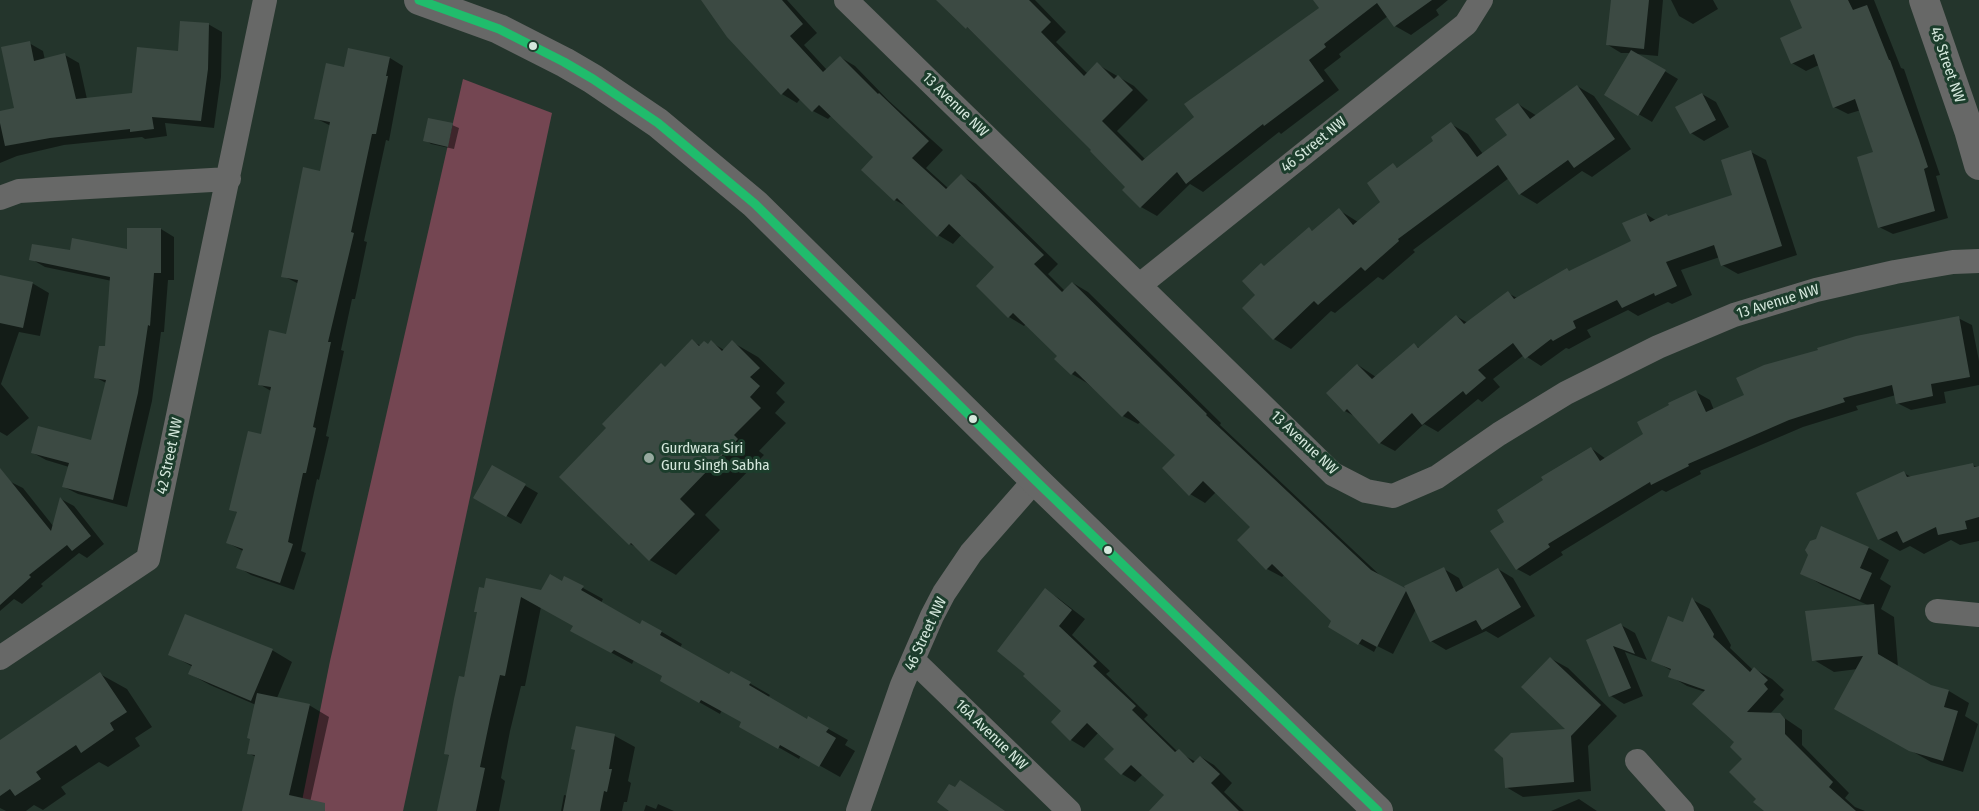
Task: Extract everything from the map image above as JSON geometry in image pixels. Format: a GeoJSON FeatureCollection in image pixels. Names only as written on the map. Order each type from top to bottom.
{"type":"FeatureCollection","features":[{"type":"Feature","properties":{"kind":"street","name":"42 Street NW"},"geometry":{"type":"LineString","coordinates":[[0,658],[148,559],[265,0]]}},
{"type":"Feature","properties":{"kind":"street"},"geometry":{"type":"LineString","coordinates":[[419,0],[499,29],[593,79],[658,123],[755,204],[1035,480],[1378,811]]}},
{"type":"Feature","properties":{"kind":"street","name":"13 Avenue NW"},"geometry":{"type":"LineString","coordinates":[[846,0],[1141,284],[1334,474],[1366,491],[1393,496],[1437,477],[1499,434],[1566,393],[1658,347],[1734,315],[1816,290],[1895,272],[1953,262],[1979,261]]}},
{"type":"Feature","properties":{"kind":"street","name":"46 Street NW"},"geometry":{"type":"LineString","coordinates":[[1141,284],[1466,24],[1481,0]]}},
{"type":"Feature","properties":{"kind":"street","name":"48 Street NW"},"geometry":{"type":"LineString","coordinates":[[1924,0],[1979,165]]}},
{"type":"Feature","properties":{"kind":"street"},"geometry":{"type":"LineString","coordinates":[[0,198],[19,191],[229,179]]}},
{"type":"Feature","properties":{"kind":"street","name":"46 Street NW"},"geometry":{"type":"LineString","coordinates":[[858,811],[913,660],[932,615],[957,573],[1035,480]]}},
{"type":"Feature","properties":{"kind":"street"},"geometry":{"type":"LineString","coordinates":[[1937,611],[1979,615]]}},
{"type":"Feature","properties":{"kind":"street","name":"16A Avenue NW"},"geometry":{"type":"LineString","coordinates":[[913,660],[1069,811]]}},
{"type":"Feature","properties":{"kind":"street"},"geometry":{"type":"LineString","coordinates":[[1637,761],[1682,811]]}},
{"type":"Feature","properties":{"kind":"shaded area"},"geometry":{"type":"Polygon","coordinates":[[[463,79],[552,113],[403,811],[300,811],[330,661],[463,79]]]}},
{"type":"Feature","properties":{"kind":"building"},"geometry":{"type":"Polygon","coordinates":[[[701,0],[782,0],[803,24],[790,36],[823,72],[840,56],[929,141],[912,158],[946,189],[961,174],[1044,255],[1034,264],[1062,292],[1072,282],[1206,415],[1371,570],[1405,588],[1404,586],[1444,567],[1456,592],[1498,568],[1521,607],[1482,630],[1476,620],[1430,642],[1406,591],[1377,647],[1362,639],[1358,645],[1328,627],[1331,621],[1272,564],[1266,570],[1237,540],[1250,527],[1203,481],[1189,496],[1162,468],[1175,455],[1128,411],[1122,417],[1075,371],[1071,375],[1054,359],[1057,356],[1013,313],[1008,318],[976,286],[994,267],[949,224],[937,237],[897,198],[894,201],[861,170],[873,157],[819,105],[812,112],[788,88],[781,95],[727,37],[701,0]]]}},
{"type":"Feature","properties":{"kind":"building"},"geometry":{"type":"Polygon","coordinates":[[[936,0],[1029,0],[1051,22],[1041,32],[1084,76],[1097,62],[1114,79],[1118,75],[1133,90],[1102,121],[1142,161],[1194,117],[1184,104],[1319,8],[1313,0],[1432,0],[1394,27],[1377,3],[1324,44],[1326,47],[1309,60],[1324,81],[1264,126],[1263,124],[1186,184],[1177,172],[1140,208],[1122,190],[1125,187],[1091,150],[967,27],[966,29],[936,0]]]}},
{"type":"Feature","properties":{"kind":"building"},"geometry":{"type":"Polygon","coordinates":[[[1611,0],[1649,0],[1644,49],[1606,45],[1611,0]]]}},
{"type":"Feature","properties":{"kind":"building"},"geometry":{"type":"Polygon","coordinates":[[[1790,0],[1848,0],[1853,10],[1867,5],[1890,60],[1928,167],[1924,169],[1935,211],[1878,228],[1857,157],[1873,152],[1855,99],[1833,108],[1814,54],[1791,64],[1780,38],[1802,28],[1790,0]]]}},
{"type":"Feature","properties":{"kind":"building"},"geometry":{"type":"Polygon","coordinates":[[[180,21],[209,23],[208,69],[201,121],[152,117],[154,129],[130,132],[130,129],[50,138],[5,146],[0,111],[14,108],[1,47],[30,41],[34,61],[65,53],[76,99],[132,93],[137,47],[178,51],[180,21]]]}},
{"type":"Feature","properties":{"kind":"building"},"geometry":{"type":"Polygon","coordinates":[[[348,48],[390,57],[386,76],[388,76],[376,134],[372,134],[351,232],[354,233],[328,342],[331,342],[313,427],[316,428],[306,473],[303,473],[288,542],[293,544],[280,583],[236,568],[243,549],[226,543],[237,512],[229,510],[248,431],[261,434],[271,387],[258,385],[269,330],[286,334],[298,280],[281,277],[303,167],[320,171],[330,122],[314,119],[326,63],[344,67],[348,48]]]}},
{"type":"Feature","properties":{"kind":"building"},"geometry":{"type":"Polygon","coordinates":[[[1631,50],[1666,70],[1638,116],[1604,95],[1631,50]]]}},
{"type":"Feature","properties":{"kind":"building"},"geometry":{"type":"Polygon","coordinates":[[[1577,85],[1615,139],[1574,168],[1568,160],[1519,195],[1498,165],[1398,239],[1399,241],[1365,271],[1361,267],[1318,305],[1314,301],[1273,340],[1242,308],[1255,295],[1242,281],[1261,263],[1264,266],[1309,227],[1312,231],[1339,208],[1353,225],[1380,202],[1367,183],[1393,163],[1397,168],[1433,141],[1431,137],[1451,122],[1477,157],[1507,135],[1495,119],[1518,103],[1530,119],[1577,85]]]}},
{"type":"Feature","properties":{"kind":"building"},"geometry":{"type":"Polygon","coordinates":[[[1702,93],[1716,120],[1690,134],[1675,107],[1702,93]]]}},
{"type":"Feature","properties":{"kind":"building"},"geometry":{"type":"Polygon","coordinates":[[[428,118],[453,123],[448,147],[423,141],[428,118]]]}},
{"type":"Feature","properties":{"kind":"building"},"geometry":{"type":"Polygon","coordinates":[[[1751,150],[1782,246],[1721,266],[1714,245],[1666,262],[1677,286],[1655,296],[1654,293],[1622,308],[1617,300],[1573,321],[1576,328],[1553,341],[1551,339],[1525,359],[1513,343],[1478,370],[1486,378],[1466,395],[1463,391],[1422,425],[1412,413],[1379,444],[1347,409],[1344,412],[1326,393],[1357,364],[1372,379],[1414,343],[1418,348],[1456,315],[1464,324],[1508,291],[1514,299],[1567,268],[1569,271],[1631,241],[1622,223],[1646,213],[1650,222],[1667,214],[1668,216],[1732,195],[1721,160],[1751,150]]]}},
{"type":"Feature","properties":{"kind":"building"},"geometry":{"type":"Polygon","coordinates":[[[127,228],[161,228],[161,273],[154,273],[150,326],[148,325],[138,393],[113,500],[62,487],[69,463],[31,453],[38,426],[91,440],[106,380],[94,378],[99,346],[105,346],[110,277],[29,260],[32,244],[70,250],[72,238],[127,249],[127,228]]]}},
{"type":"Feature","properties":{"kind":"building"},"geometry":{"type":"Polygon","coordinates":[[[0,275],[33,282],[23,328],[0,323],[0,275]]]}},
{"type":"Feature","properties":{"kind":"building"},"geometry":{"type":"Polygon","coordinates":[[[1959,316],[1970,377],[1931,384],[1933,396],[1896,404],[1892,385],[1843,398],[1845,402],[1789,420],[1688,464],[1689,466],[1651,485],[1650,482],[1548,544],[1550,547],[1516,570],[1490,531],[1504,522],[1497,510],[1543,480],[1541,477],[1591,447],[1600,461],[1643,434],[1637,422],[1669,405],[1668,403],[1696,390],[1706,412],[1744,395],[1736,378],[1764,365],[1818,350],[1817,348],[1856,336],[1959,316]]]}},
{"type":"Feature","properties":{"kind":"building","name":"Gurdwara Siri Guru Singh Sabha"},"geometry":{"type":"Polygon","coordinates":[[[692,339],[699,346],[704,341],[708,344],[711,340],[722,351],[732,340],[760,368],[750,377],[760,386],[750,397],[761,408],[734,435],[738,439],[680,499],[695,514],[649,561],[631,543],[629,545],[559,477],[606,428],[602,424],[661,363],[665,367],[692,339]]]}},
{"type":"Feature","properties":{"kind":"building"},"geometry":{"type":"Polygon","coordinates":[[[1973,463],[1974,467],[1979,466],[1979,517],[1965,521],[1967,529],[1938,535],[1936,527],[1903,543],[1897,531],[1878,540],[1856,493],[1904,471],[1907,477],[1973,463]]]}},
{"type":"Feature","properties":{"kind":"building"},"geometry":{"type":"Polygon","coordinates":[[[492,465],[526,484],[506,517],[473,498],[492,465]]]}},
{"type":"Feature","properties":{"kind":"building"},"geometry":{"type":"Polygon","coordinates":[[[0,468],[51,531],[60,497],[91,536],[72,551],[67,545],[29,575],[31,577],[0,605],[0,468]]]}},
{"type":"Feature","properties":{"kind":"building"},"geometry":{"type":"Polygon","coordinates":[[[1821,526],[1869,547],[1860,568],[1872,573],[1860,600],[1800,574],[1808,555],[1805,550],[1810,541],[1816,539],[1821,526]]]}},
{"type":"Feature","properties":{"kind":"building"},"geometry":{"type":"Polygon","coordinates":[[[550,574],[562,581],[564,576],[584,586],[581,590],[640,624],[642,620],[662,631],[660,635],[729,674],[731,671],[751,682],[749,685],[807,719],[808,716],[829,728],[826,732],[836,738],[819,767],[780,745],[778,749],[739,727],[741,722],[701,700],[699,703],[660,681],[662,676],[614,650],[611,653],[570,631],[573,626],[521,597],[505,676],[500,675],[490,719],[480,767],[485,768],[476,811],[437,811],[449,755],[444,754],[454,699],[459,676],[464,677],[477,612],[474,612],[479,587],[484,588],[486,578],[541,590],[550,574]]]}},
{"type":"Feature","properties":{"kind":"building"},"geometry":{"type":"Polygon","coordinates":[[[1045,588],[1072,610],[1059,626],[1097,662],[1093,666],[1136,706],[1132,710],[1175,752],[1179,749],[1193,763],[1200,756],[1220,774],[1211,783],[1239,811],[1149,811],[1164,795],[1131,765],[1121,775],[1104,759],[1114,749],[1087,723],[1070,741],[1051,722],[1061,711],[1023,676],[1025,674],[997,651],[1045,588]]]}},
{"type":"Feature","properties":{"kind":"building"},"geometry":{"type":"Polygon","coordinates":[[[1692,597],[1714,634],[1713,637],[1750,672],[1754,667],[1768,680],[1764,684],[1768,689],[1747,712],[1780,713],[1785,719],[1785,734],[1833,782],[1829,787],[1856,811],[1764,811],[1753,802],[1756,799],[1729,772],[1742,759],[1730,747],[1734,742],[1692,704],[1705,690],[1668,677],[1671,669],[1651,661],[1668,616],[1683,622],[1692,597]]]}},
{"type":"Feature","properties":{"kind":"building"},"geometry":{"type":"Polygon","coordinates":[[[1874,604],[1878,654],[1931,685],[1949,690],[1944,707],[1958,711],[1943,761],[1909,751],[1834,709],[1863,656],[1812,661],[1805,611],[1874,604]]]}},
{"type":"Feature","properties":{"kind":"building"},"geometry":{"type":"Polygon","coordinates":[[[185,614],[273,649],[251,701],[188,674],[192,665],[168,655],[185,614]]]}},
{"type":"Feature","properties":{"kind":"building"},"geometry":{"type":"Polygon","coordinates":[[[1621,623],[1635,654],[1613,646],[1631,688],[1609,697],[1586,640],[1621,623]]]}},
{"type":"Feature","properties":{"kind":"building"},"geometry":{"type":"Polygon","coordinates":[[[1550,657],[1601,705],[1571,736],[1574,782],[1505,788],[1503,758],[1494,750],[1511,733],[1565,729],[1521,687],[1550,657]]]}},
{"type":"Feature","properties":{"kind":"building"},"geometry":{"type":"Polygon","coordinates":[[[100,672],[127,712],[110,723],[114,730],[81,753],[76,745],[36,772],[41,779],[15,796],[10,789],[0,796],[0,740],[100,672]]]}},
{"type":"Feature","properties":{"kind":"building"},"geometry":{"type":"Polygon","coordinates":[[[257,693],[310,704],[289,795],[325,803],[325,811],[242,811],[255,755],[247,754],[250,739],[247,738],[257,693]]]}},
{"type":"Feature","properties":{"kind":"building"},"geometry":{"type":"Polygon","coordinates":[[[576,726],[615,734],[609,769],[612,769],[600,811],[563,811],[575,750],[571,749],[576,726]]]}},
{"type":"Feature","properties":{"kind":"building"},"geometry":{"type":"Polygon","coordinates":[[[960,780],[1005,811],[949,811],[937,802],[949,784],[955,787],[960,780]]]}},
{"type":"Feature","properties":{"kind":"transit line"},"geometry":{"type":"LineString","coordinates":[[419,0],[499,29],[593,79],[658,123],[755,204],[1035,480],[1378,811]]}},
{"type":"Feature","properties":{"kind":"place","name":"Gurdwara Siri Guru Singh Sabha"},"geometry":{"type":"Point","coordinates":[649,458]}}]}
